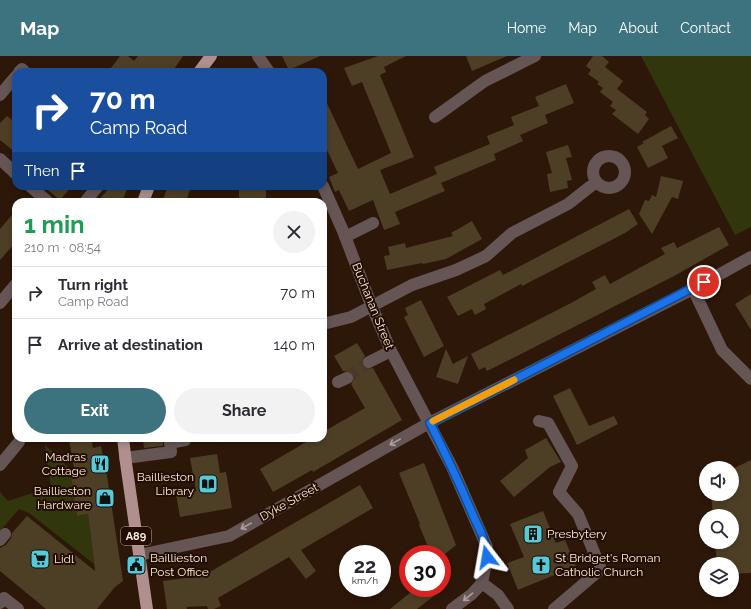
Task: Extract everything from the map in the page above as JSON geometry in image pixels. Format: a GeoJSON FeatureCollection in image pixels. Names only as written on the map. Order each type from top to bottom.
{"type":"FeatureCollection","features":[{"type":"Feature","properties":{"kind":"main road"},"geometry":{"type":"LineString","coordinates":[[202,68],[211,56]]}},
{"type":"Feature","properties":{"kind":"main road","name":"A89"},"geometry":{"type":"LineString","coordinates":[[123,442],[147,609]]}},
{"type":"Feature","properties":{"kind":"street"},"geometry":{"type":"LineString","coordinates":[[258,56],[266,68]]}},
{"type":"Feature","properties":{"kind":"street"},"geometry":{"type":"LineString","coordinates":[[435,117],[485,81],[535,56]]}},
{"type":"Feature","properties":{"kind":"street"},"geometry":{"type":"LineString","coordinates":[[0,95],[12,81]]}},
{"type":"Feature","properties":{"kind":"street"},"geometry":{"type":"LineString","coordinates":[[0,159],[12,170]]}},
{"type":"Feature","properties":{"kind":"street"},"geometry":{"type":"LineString","coordinates":[[327,323],[351,317],[412,285],[456,270],[486,256],[512,233],[568,204],[596,182]]}},
{"type":"Feature","properties":{"kind":"street"},"geometry":{"type":"LineString","coordinates":[[34,190],[44,198]]}},
{"type":"Feature","properties":{"kind":"street"},"geometry":{"type":"LineString","coordinates":[[88,198],[95,190]]}},
{"type":"Feature","properties":{"kind":"street","name":"Buchanan Street"},"geometry":{"type":"LineString","coordinates":[[324,190],[345,237],[391,351],[452,467],[487,547],[487,557],[482,583]]}},
{"type":"Feature","properties":{"kind":"street"},"geometry":{"type":"LineString","coordinates":[[345,237],[373,223]]}},
{"type":"Feature","properties":{"kind":"street","name":"Dyke Street"},"geometry":{"type":"LineString","coordinates":[[139,555],[229,536],[430,423],[693,289],[751,257]]}},
{"type":"Feature","properties":{"kind":"street"},"geometry":{"type":"LineString","coordinates":[[2,296],[12,287]]}},
{"type":"Feature","properties":{"kind":"street"},"geometry":{"type":"LineString","coordinates":[[693,289],[722,350],[751,380]]}},
{"type":"Feature","properties":{"kind":"street"},"geometry":{"type":"LineString","coordinates":[[369,362],[391,351]]}},
{"type":"Feature","properties":{"kind":"street"},"geometry":{"type":"LineString","coordinates":[[539,421],[548,423],[572,466],[559,492],[578,514],[601,569],[554,609]]}},
{"type":"Feature","properties":{"kind":"street"},"geometry":{"type":"LineString","coordinates":[[0,465],[19,442]]}},
{"type":"Feature","properties":{"kind":"street"},"geometry":{"type":"LineString","coordinates":[[125,458],[171,452],[170,443],[175,442]]}},
{"type":"Feature","properties":{"kind":"street"},"geometry":{"type":"LineString","coordinates":[[452,609],[472,594],[482,583],[498,595],[508,609]]}},
{"type":"Feature","properties":{"kind":"street"},"geometry":{"type":"LineString","coordinates":[[0,603],[4,598],[18,609]]}},
{"type":"Feature","properties":{"kind":"green space"},"geometry":{"type":"Polygon","coordinates":[[[641,56],[751,56],[751,227],[735,235],[641,56]]]}},
{"type":"Feature","properties":{"kind":"green space"},"geometry":{"type":"Polygon","coordinates":[[[45,445],[71,470],[77,516],[88,514],[94,564],[29,513],[19,509],[0,531],[0,492],[8,501],[51,487],[45,445]]]}},
{"type":"Feature","properties":{"kind":"building"},"geometry":{"type":"Polygon","coordinates":[[[120,56],[128,56],[134,61],[138,56],[183,56],[175,68],[111,68],[120,56]]]}},
{"type":"Feature","properties":{"kind":"building"},"geometry":{"type":"Polygon","coordinates":[[[282,56],[320,56],[293,68],[288,68],[282,56]]]}},
{"type":"Feature","properties":{"kind":"building"},"geometry":{"type":"Polygon","coordinates":[[[378,56],[406,56],[384,67],[386,72],[380,75],[414,157],[380,170],[390,194],[437,174],[434,167],[490,144],[487,136],[514,125],[511,117],[539,106],[535,97],[566,84],[574,103],[545,115],[548,123],[520,135],[523,141],[494,154],[496,160],[441,183],[445,191],[395,212],[400,224],[384,230],[373,200],[349,211],[339,190],[335,192],[329,177],[338,173],[327,150],[327,103],[358,169],[391,153],[362,82],[352,86],[344,68],[378,56]]]}},
{"type":"Feature","properties":{"kind":"building"},"geometry":{"type":"Polygon","coordinates":[[[466,56],[507,56],[472,71],[466,56]]]}},
{"type":"Feature","properties":{"kind":"building"},"geometry":{"type":"Polygon","coordinates":[[[593,56],[602,56],[609,62],[605,67],[623,81],[617,89],[647,112],[645,115],[649,119],[638,134],[612,114],[616,110],[610,106],[613,102],[600,92],[603,88],[597,84],[599,82],[588,74],[591,70],[586,66],[593,56]]]}},
{"type":"Feature","properties":{"kind":"building"},"geometry":{"type":"Polygon","coordinates":[[[7,116],[12,120],[12,150],[0,140],[0,123],[7,116]]]}},
{"type":"Feature","properties":{"kind":"building"},"geometry":{"type":"Polygon","coordinates":[[[671,126],[678,138],[662,146],[668,158],[648,168],[637,147],[644,143],[642,142],[671,126]]]}},
{"type":"Feature","properties":{"kind":"building"},"geometry":{"type":"Polygon","coordinates":[[[568,145],[572,157],[566,158],[572,180],[567,181],[568,188],[550,192],[547,174],[552,173],[546,152],[568,145]]]}},
{"type":"Feature","properties":{"kind":"building"},"geometry":{"type":"Polygon","coordinates":[[[661,176],[683,181],[678,199],[672,197],[652,234],[639,214],[645,200],[649,201],[652,195],[656,197],[661,176]]]}},
{"type":"Feature","properties":{"kind":"building"},"geometry":{"type":"Polygon","coordinates":[[[48,190],[69,190],[62,198],[58,198],[48,190]]]}},
{"type":"Feature","properties":{"kind":"building"},"geometry":{"type":"Polygon","coordinates":[[[108,190],[126,190],[124,198],[100,198],[108,190]]]}},
{"type":"Feature","properties":{"kind":"building"},"geometry":{"type":"Polygon","coordinates":[[[166,190],[190,190],[187,198],[164,198],[166,190]]]}},
{"type":"Feature","properties":{"kind":"building"},"geometry":{"type":"Polygon","coordinates":[[[239,190],[266,190],[266,198],[239,198],[239,190]]]}},
{"type":"Feature","properties":{"kind":"building"},"geometry":{"type":"Polygon","coordinates":[[[629,209],[638,224],[625,233],[522,286],[521,284],[484,304],[486,309],[475,315],[472,309],[458,316],[447,297],[500,270],[503,275],[629,209]]]}},
{"type":"Feature","properties":{"kind":"building"},"geometry":{"type":"Polygon","coordinates":[[[12,215],[12,246],[0,260],[0,229],[12,215]]]}},
{"type":"Feature","properties":{"kind":"building"},"geometry":{"type":"Polygon","coordinates":[[[472,221],[482,239],[446,259],[387,270],[384,256],[390,255],[388,247],[405,243],[406,248],[453,236],[451,233],[472,221]]]}},
{"type":"Feature","properties":{"kind":"building"},"geometry":{"type":"Polygon","coordinates":[[[719,227],[729,245],[674,276],[487,371],[485,367],[479,370],[471,354],[596,289],[592,282],[605,275],[610,284],[665,254],[661,248],[674,242],[677,248],[719,227]]]}},
{"type":"Feature","properties":{"kind":"building"},"geometry":{"type":"Polygon","coordinates":[[[751,294],[751,330],[735,304],[751,294]]]}},
{"type":"Feature","properties":{"kind":"building"},"geometry":{"type":"Polygon","coordinates":[[[421,300],[444,346],[424,357],[404,317],[408,315],[405,308],[421,300]]]}},
{"type":"Feature","properties":{"kind":"building"},"geometry":{"type":"Polygon","coordinates":[[[357,343],[365,356],[362,361],[363,366],[368,369],[373,368],[402,420],[313,472],[312,470],[273,492],[260,469],[306,442],[327,442],[327,430],[365,408],[351,384],[354,379],[354,375],[348,371],[343,371],[334,356],[357,343]]]}},
{"type":"Feature","properties":{"kind":"building"},"geometry":{"type":"Polygon","coordinates":[[[446,349],[453,364],[468,356],[458,384],[436,377],[446,349]]]}},
{"type":"Feature","properties":{"kind":"building"},"geometry":{"type":"Polygon","coordinates":[[[570,388],[589,426],[614,416],[618,424],[577,445],[553,396],[570,388]]]}},
{"type":"Feature","properties":{"kind":"building"},"geometry":{"type":"Polygon","coordinates":[[[546,438],[561,462],[550,467],[514,497],[500,481],[528,458],[525,450],[546,438]]]}},
{"type":"Feature","properties":{"kind":"building"},"geometry":{"type":"Polygon","coordinates":[[[69,442],[92,442],[93,448],[101,446],[123,581],[115,587],[97,609],[46,609],[0,571],[0,548],[6,545],[11,538],[12,533],[27,516],[95,571],[88,514],[77,516],[70,469],[75,473],[69,442]]]}},
{"type":"Feature","properties":{"kind":"building"},"geometry":{"type":"Polygon","coordinates":[[[143,442],[163,442],[163,446],[144,448],[143,442]]]}},
{"type":"Feature","properties":{"kind":"building","name":"Baillieston Library"},"geometry":{"type":"Polygon","coordinates":[[[217,454],[220,473],[226,472],[232,508],[180,517],[176,494],[196,491],[190,458],[217,454]]]}},
{"type":"Feature","properties":{"kind":"building"},"geometry":{"type":"Polygon","coordinates":[[[751,460],[751,573],[739,574],[739,557],[716,557],[716,549],[739,549],[739,509],[712,509],[712,501],[739,501],[739,466],[751,460]]]}},
{"type":"Feature","properties":{"kind":"building"},"geometry":{"type":"Polygon","coordinates":[[[424,463],[456,545],[451,549],[451,545],[427,545],[399,473],[424,463]]]}},
{"type":"Feature","properties":{"kind":"building"},"geometry":{"type":"Polygon","coordinates":[[[360,485],[373,508],[301,550],[316,571],[306,579],[289,557],[218,598],[221,606],[214,609],[208,609],[207,606],[186,607],[187,609],[167,609],[163,581],[193,577],[207,571],[208,573],[360,485]]]}},
{"type":"Feature","properties":{"kind":"building"},"geometry":{"type":"Polygon","coordinates":[[[543,511],[556,543],[565,540],[576,566],[518,590],[507,563],[524,557],[510,524],[543,511]]]}},
{"type":"Feature","properties":{"kind":"building"},"geometry":{"type":"Polygon","coordinates":[[[405,597],[433,597],[417,609],[390,609],[405,597]]]}},
{"type":"Feature","properties":{"kind":"tunnel"},"geometry":{"type":"LineString","coordinates":[[347,378],[369,362]]}},
{"type":"Feature","properties":{"kind":"slow traffic"},"geometry":{"type":"LineString","coordinates":[[433,421],[514,380]]}},
{"type":"Feature","properties":{"kind":"place","name":"Madras Cottage"},"geometry":{"type":"Point","coordinates":[100,464]}},
{"type":"Feature","properties":{"kind":"place","name":"Baillieston Library"},"geometry":{"type":"Point","coordinates":[208,484]}},
{"type":"Feature","properties":{"kind":"place","name":"Baillieston Hardware"},"geometry":{"type":"Point","coordinates":[105,498]}},
{"type":"Feature","properties":{"kind":"place","name":"Presbytery"},"geometry":{"type":"Point","coordinates":[533,534]}},
{"type":"Feature","properties":{"kind":"place","name":"Lidl"},"geometry":{"type":"Point","coordinates":[40,559]}},
{"type":"Feature","properties":{"kind":"place","name":"Baillieston Post Office"},"geometry":{"type":"Point","coordinates":[136,565]}},
{"type":"Feature","properties":{"kind":"place","name":"St Bridget's Roman Catholic Church"},"geometry":{"type":"Point","coordinates":[541,565]}},
{"type":"Feature","properties":{"kind":"route"},"geometry":{"type":"LineString","coordinates":[[487,557],[487,547],[452,467],[430,423],[704,282]]}}]}
